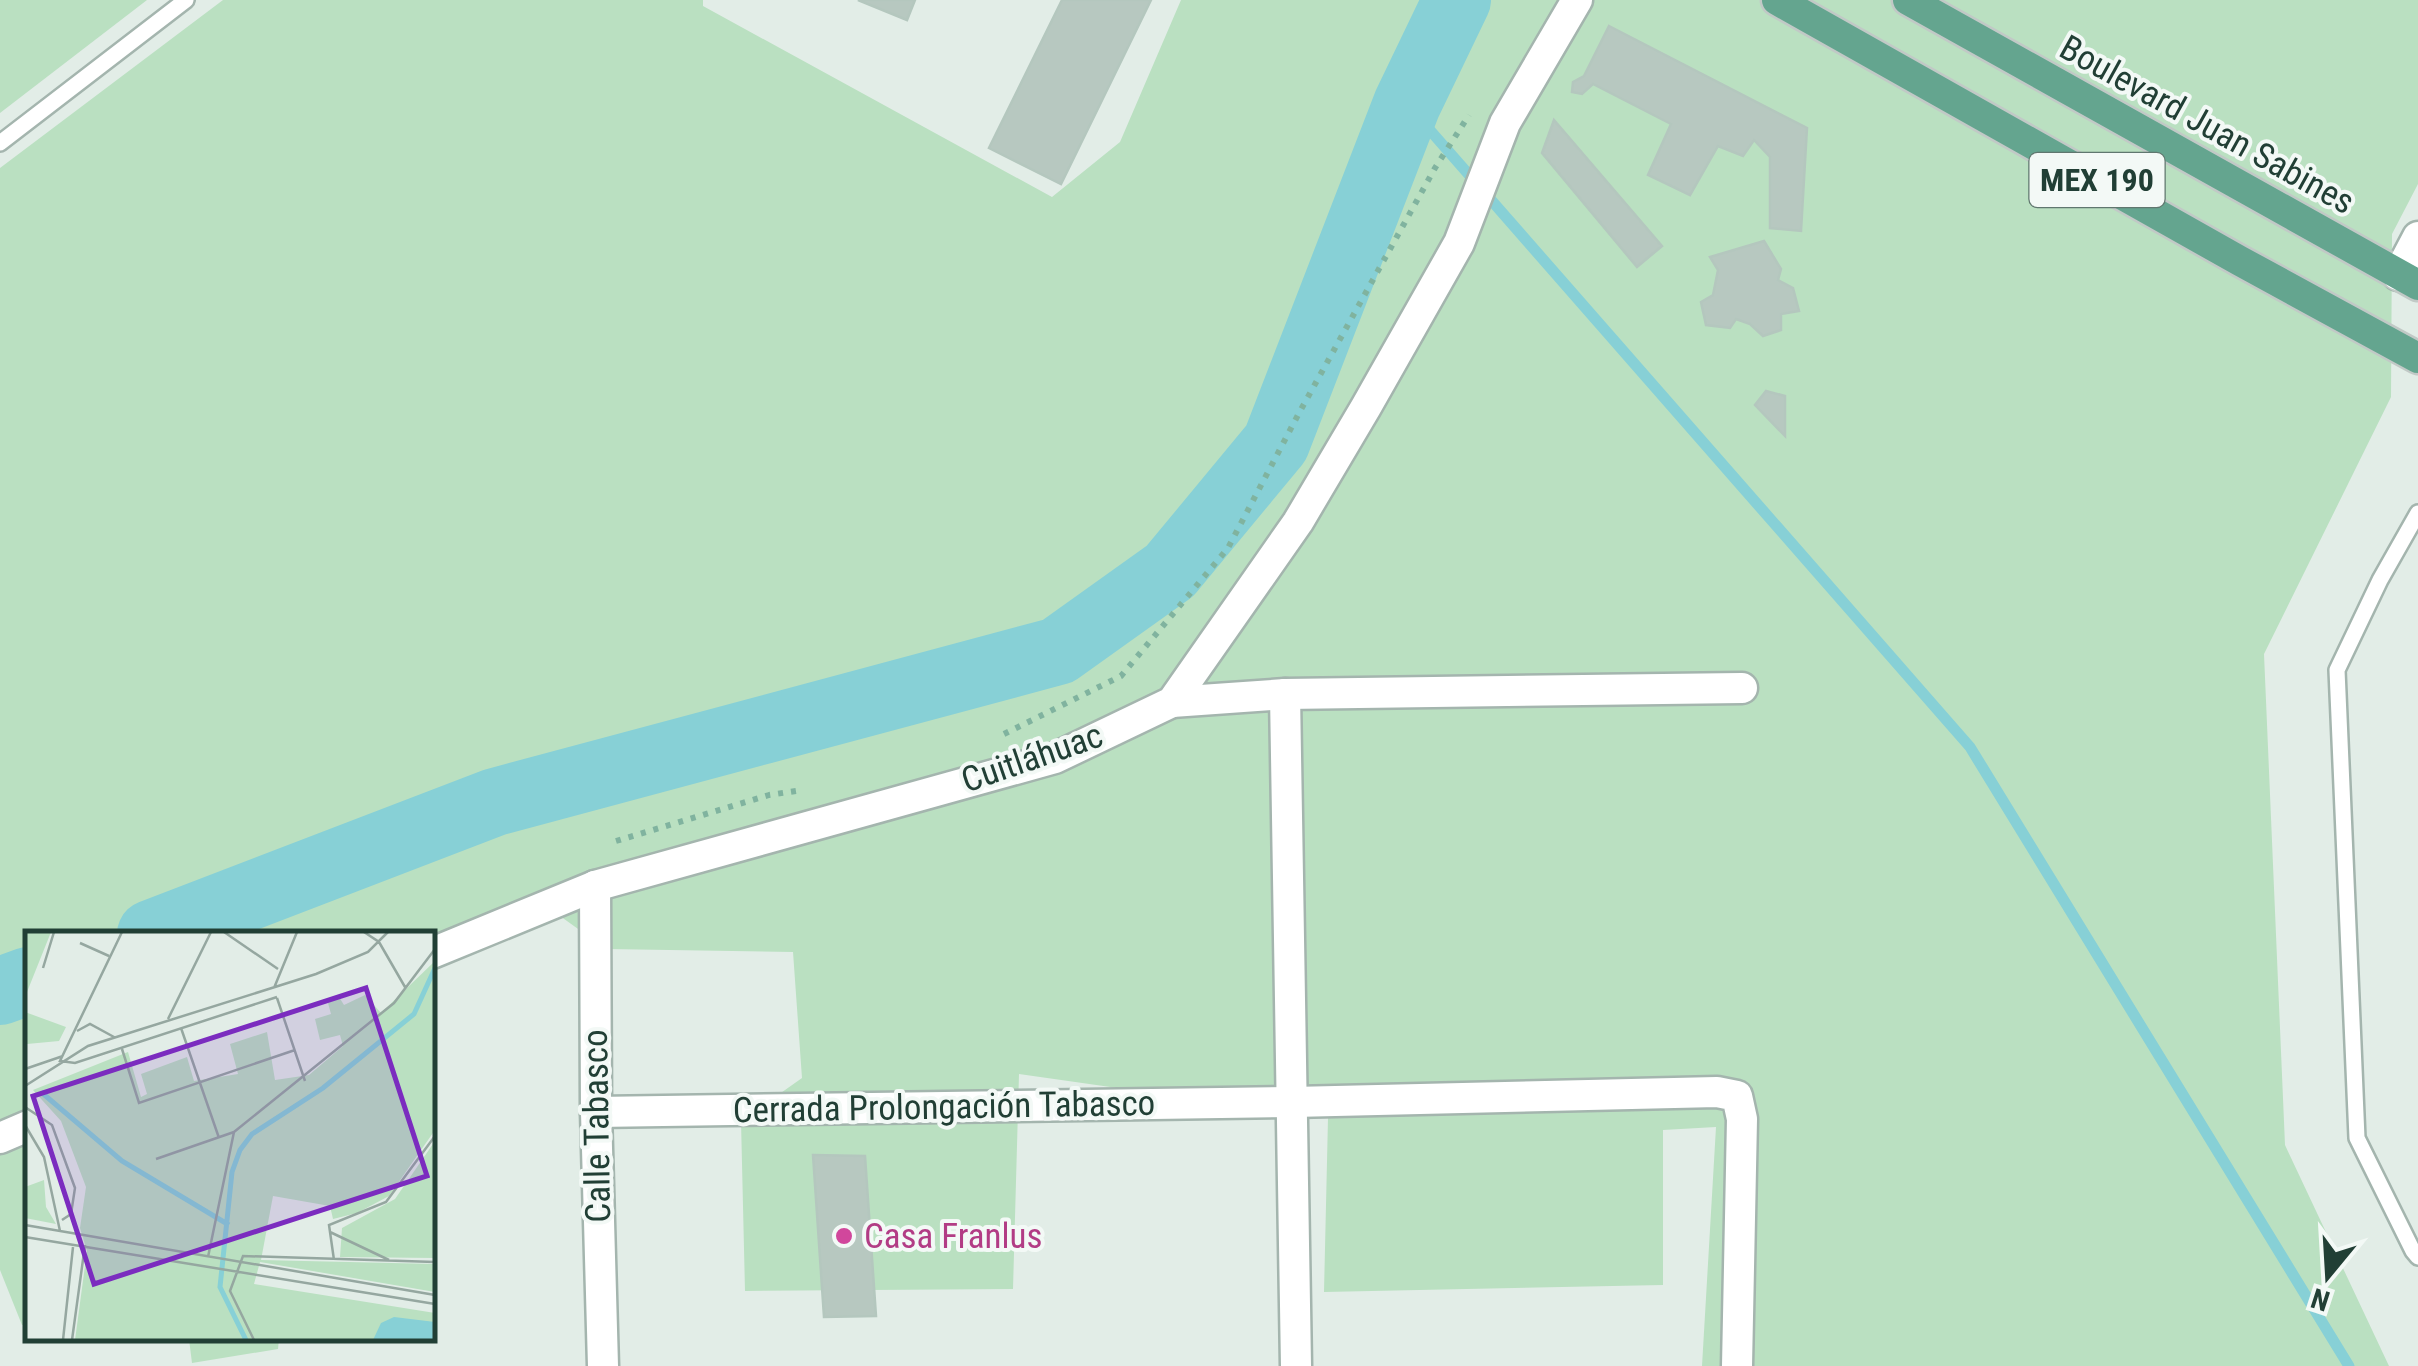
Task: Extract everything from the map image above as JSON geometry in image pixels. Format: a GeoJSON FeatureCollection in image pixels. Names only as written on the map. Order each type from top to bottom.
{"type":"FeatureCollection","features":[{"type":"Feature","properties":{"kind":"main road","name":"MEX 190"},"geometry":{"type":"LineString","coordinates":[[1778,0],[2418,358]]}},
{"type":"Feature","properties":{"kind":"main road","name":"Boulevard Juan Sabines"},"geometry":{"type":"LineString","coordinates":[[1908,0],[2408,280]]}},
{"type":"Feature","properties":{"kind":"street","name":"Cuitláhuac"},"geometry":{"type":"LineString","coordinates":[[435,952],[594,886],[1055,758],[1172,702],[1298,522],[1366,407],[1458,244],[1505,124],[1577,0]]}},
{"type":"Feature","properties":{"kind":"street"},"geometry":{"type":"LineString","coordinates":[[2408,280],[2418,237]]}},
{"type":"Feature","properties":{"kind":"street"},"geometry":{"type":"LineString","coordinates":[[1172,702],[1285,694],[1742,688]]}},
{"type":"Feature","properties":{"kind":"street"},"geometry":{"type":"LineString","coordinates":[[1285,694],[1296,1366]]}},
{"type":"Feature","properties":{"kind":"street","name":"Calle Tabasco"},"geometry":{"type":"LineString","coordinates":[[594,886],[603,1366]]}},
{"type":"Feature","properties":{"kind":"street","name":"Cerrada Prolongación Tabasco"},"geometry":{"type":"LineString","coordinates":[[596,1112],[1716,1092],[1738,1096],[1742,1119],[1738,1366]]}},
{"type":"Feature","properties":{"kind":"street"},"geometry":{"type":"LineString","coordinates":[[0,1138],[25,1127]]}},
{"type":"Feature","properties":{"kind":"lane"},"geometry":{"type":"LineString","coordinates":[[0,142],[186,0]]}},
{"type":"Feature","properties":{"kind":"lane"},"geometry":{"type":"LineString","coordinates":[[2418,513],[2380,580],[2337,670],[2357,1138],[2418,1256]]}},
{"type":"Feature","properties":{"kind":"path"},"geometry":{"type":"LineString","coordinates":[[1001,736],[1121,676],[1228,548],[1298,413],[1465,122]]}},
{"type":"Feature","properties":{"kind":"path"},"geometry":{"type":"LineString","coordinates":[[612,842],[769,795],[805,789]]}},
{"type":"Feature","properties":{"kind":"green space"},"geometry":{"type":"Polygon","coordinates":[[[0,0],[147,0],[0,113],[0,0]]]}},
{"type":"Feature","properties":{"kind":"green space"},"geometry":{"type":"Polygon","coordinates":[[[223,0],[703,0],[703,6],[1052,197],[1120,142],[1181,0],[2418,0],[2418,184],[2392,234],[2391,397],[2264,654],[2285,1145],[2389,1366],[1702,1366],[1716,1127],[1663,1130],[1663,1285],[1324,1292],[1328,1118],[1019,1074],[1013,1289],[745,1291],[741,1121],[802,1078],[793,952],[606,949],[560,916],[435,965],[435,931],[25,931],[22,1325],[0,1270],[0,168],[223,0]]]}},
{"type":"Feature","properties":{"kind":"green space"},"geometry":{"type":"Polygon","coordinates":[[[189,1341],[279,1341],[278,1349],[192,1363],[189,1341]]]}},
{"type":"Feature","properties":{"kind":"building"},"geometry":{"type":"Polygon","coordinates":[[[858,0],[915,0],[907,20],[858,0]]]}},
{"type":"Feature","properties":{"kind":"building"},"geometry":{"type":"Polygon","coordinates":[[[1062,0],[1151,0],[1061,184],[989,148],[1062,0]]]}},
{"type":"Feature","properties":{"kind":"building"},"geometry":{"type":"Polygon","coordinates":[[[1609,26],[1807,128],[1801,231],[1770,228],[1770,157],[1754,140],[1743,156],[1718,146],[1690,195],[1648,175],[1671,124],[1593,84],[1582,94],[1572,92],[1573,82],[1584,76],[1609,26]]]}},
{"type":"Feature","properties":{"kind":"building"},"geometry":{"type":"Polygon","coordinates":[[[1554,120],[1662,246],[1637,267],[1542,153],[1554,120]]]}},
{"type":"Feature","properties":{"kind":"building"},"geometry":{"type":"Polygon","coordinates":[[[1764,241],[1781,269],[1778,280],[1793,288],[1799,311],[1781,314],[1781,330],[1763,336],[1750,324],[1736,319],[1730,328],[1706,325],[1701,302],[1713,295],[1718,270],[1710,257],[1764,241]]]}},
{"type":"Feature","properties":{"kind":"building"},"geometry":{"type":"Polygon","coordinates":[[[1766,391],[1785,396],[1785,436],[1755,405],[1766,391]]]}},
{"type":"Feature","properties":{"kind":"building","name":"Casa Franlus"},"geometry":{"type":"Polygon","coordinates":[[[813,1155],[865,1156],[876,1316],[824,1317],[813,1155]]]}},
{"type":"Feature","properties":{"kind":"waterway"},"geometry":{"type":"LineString","coordinates":[[159,931],[495,802],[1058,651],[1170,571],[1276,443],[1407,104],[1457,0]]}},
{"type":"Feature","properties":{"kind":"waterway"},"geometry":{"type":"LineString","coordinates":[[1407,104],[1970,747],[2349,1366]]}},
{"type":"Feature","properties":{"kind":"waterway"},"geometry":{"type":"LineString","coordinates":[[0,991],[25,982]]}},
{"type":"Feature","properties":{"kind":"place","name":"Casa Franlus"},"geometry":{"type":"Point","coordinates":[844,1236]}}]}
